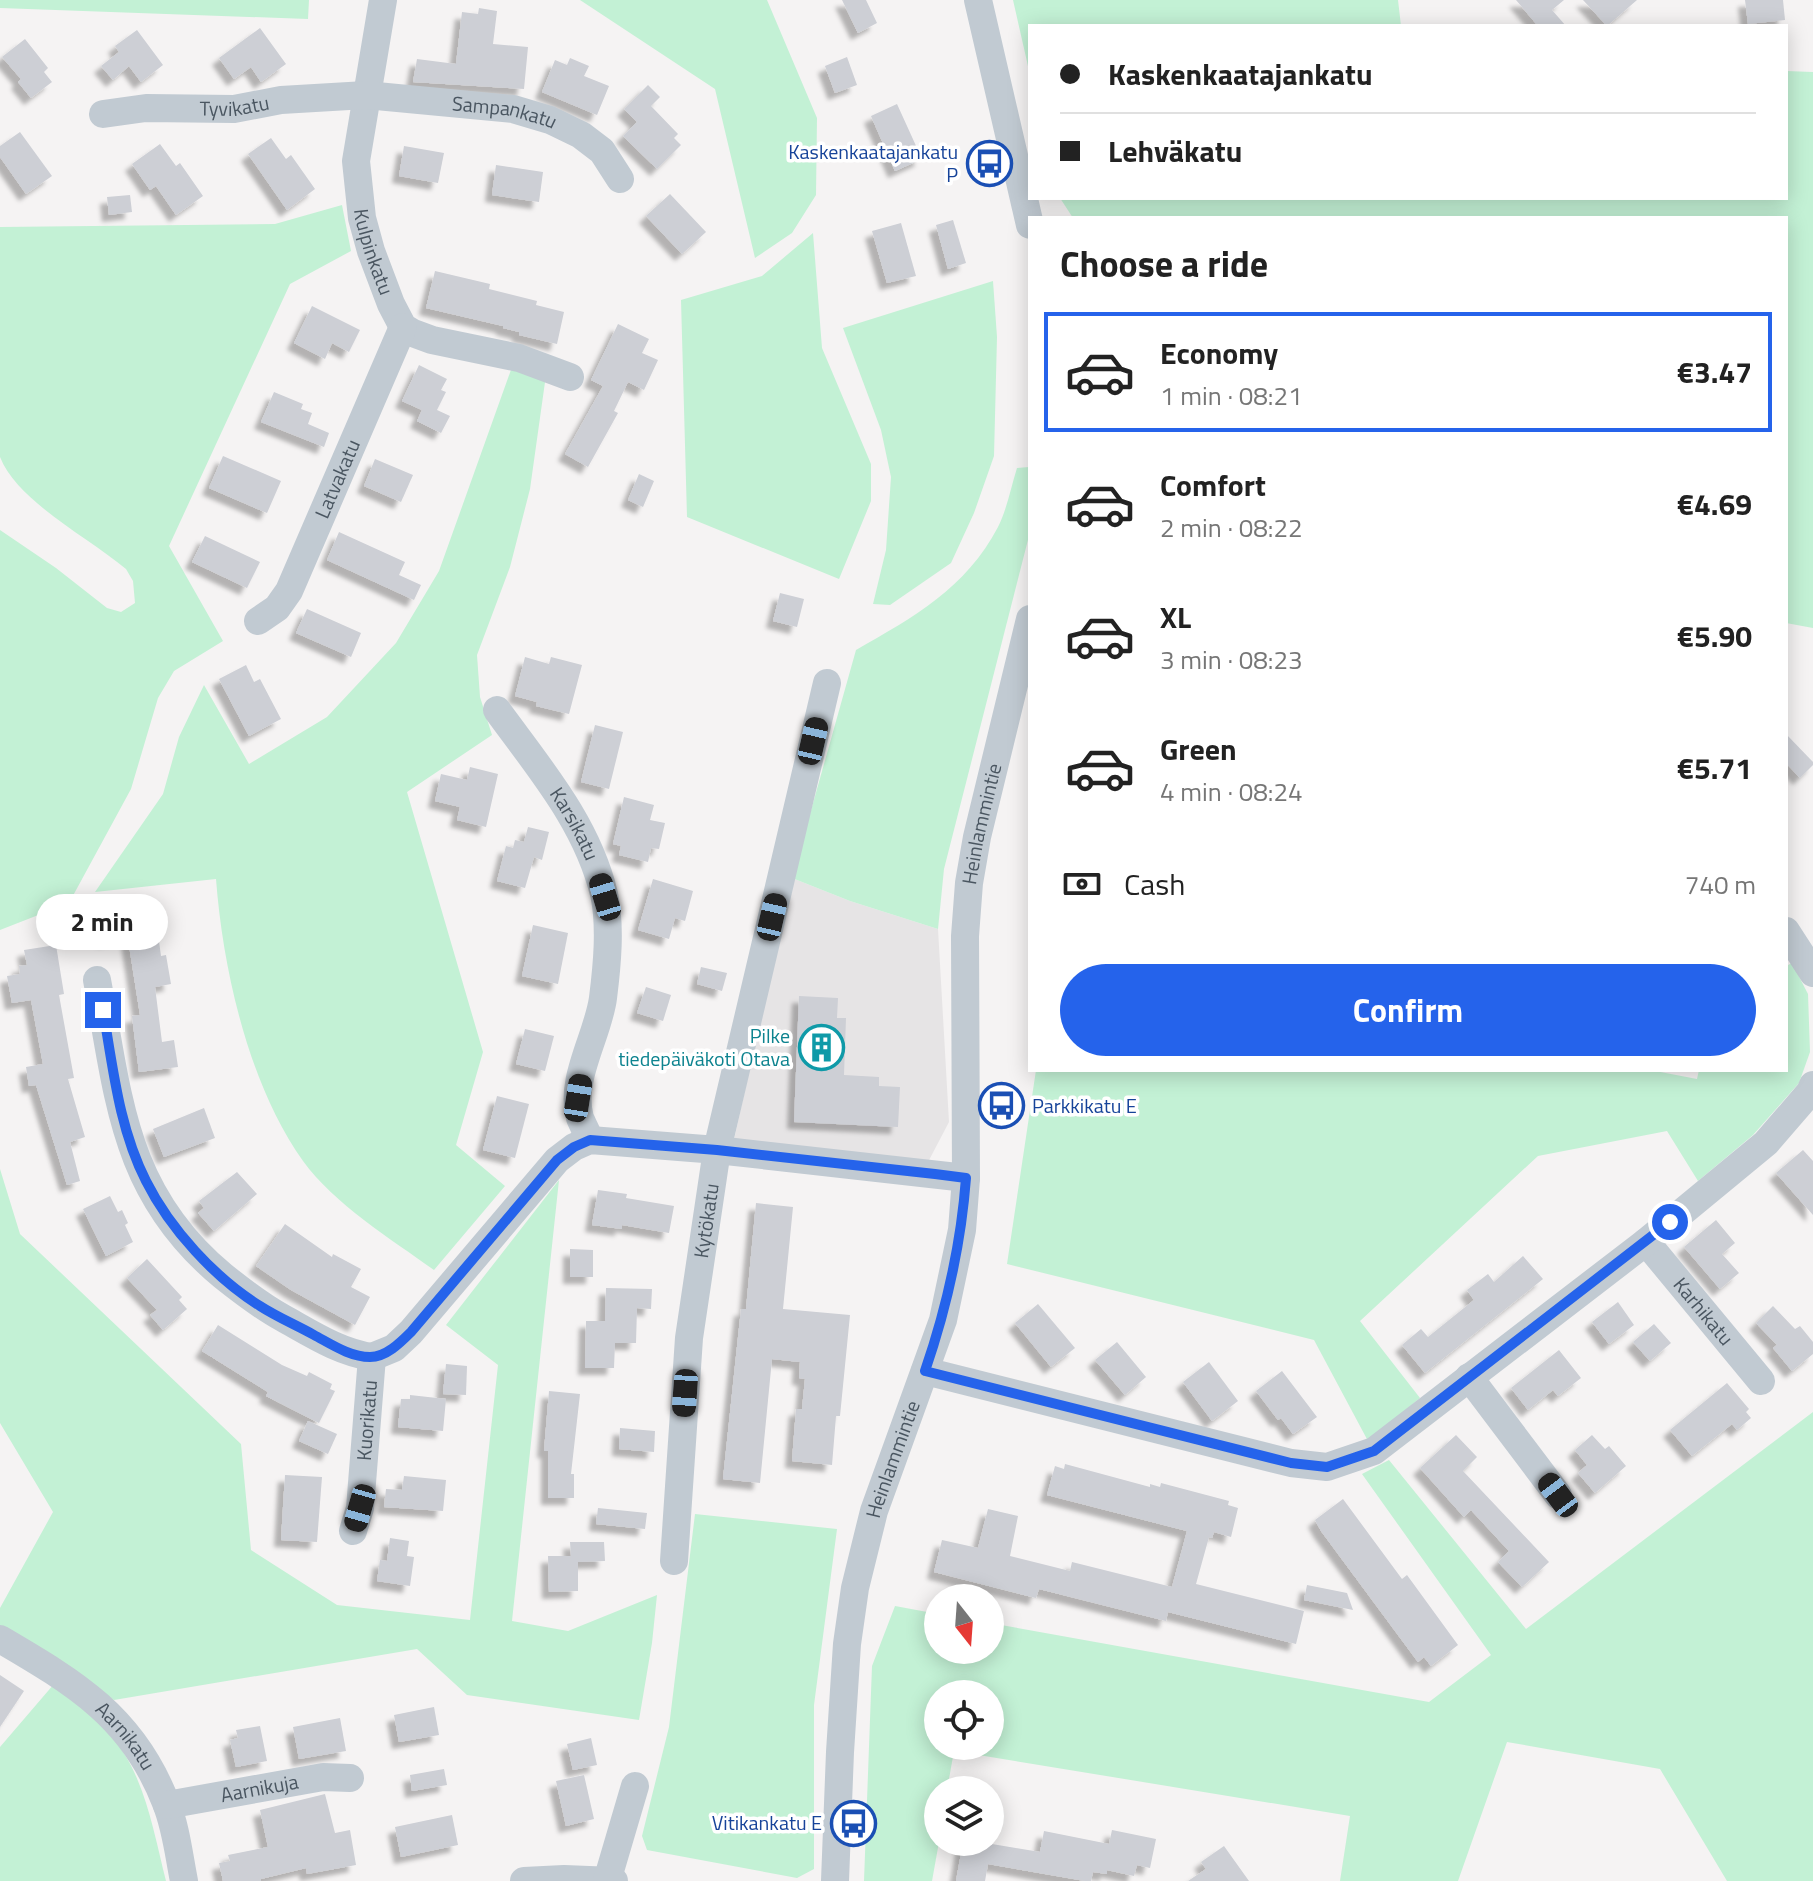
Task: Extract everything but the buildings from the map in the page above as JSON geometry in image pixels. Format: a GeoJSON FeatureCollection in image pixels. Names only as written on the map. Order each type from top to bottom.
{"type":"FeatureCollection","features":[{"type":"Feature","properties":{"kind":"street","name":"Kulpinkatu"},"geometry":{"type":"LineString","coordinates":[[383,0],[356,161],[362,218],[381,278],[403,327]]}},
{"type":"Feature","properties":{"kind":"street"},"geometry":{"type":"LineString","coordinates":[[978,0],[1028,216]]}},
{"type":"Feature","properties":{"kind":"street","name":"Tyvikatu"},"geometry":{"type":"LineString","coordinates":[[103,114],[146,108],[234,109],[281,100],[366,95]]}},
{"type":"Feature","properties":{"kind":"street","name":"Sampankatu"},"geometry":{"type":"LineString","coordinates":[[366,95],[513,109],[550,120],[581,135],[602,151],[620,179]]}},
{"type":"Feature","properties":{"kind":"street"},"geometry":{"type":"LineString","coordinates":[[403,327],[432,340],[519,358],[570,377]]}},
{"type":"Feature","properties":{"kind":"street","name":"Latvakatu"},"geometry":{"type":"LineString","coordinates":[[258,621],[277,608],[289,591],[403,327]]}},
{"type":"Feature","properties":{"kind":"street","name":"Heinlammintie"},"geometry":{"type":"LineString","coordinates":[[835,1881],[847,1644],[855,1588],[874,1511],[943,1320],[962,1230],[966,1178],[965,936],[969,883],[977,837],[1028,627]]}},
{"type":"Feature","properties":{"kind":"street","name":"Kytökatu"},"geometry":{"type":"LineString","coordinates":[[674,1561],[689,1338],[717,1150],[827,683]]}},
{"type":"Feature","properties":{"kind":"street","name":"Karsikatu"},"geometry":{"type":"LineString","coordinates":[[497,710],[571,813],[590,849],[605,897],[607,945],[603,1001],[578,1098],[580,1117],[590,1140]]}},
{"type":"Feature","properties":{"kind":"street"},"geometry":{"type":"LineString","coordinates":[[1788,934],[1813,973]]}},
{"type":"Feature","properties":{"kind":"street"},"geometry":{"type":"LineString","coordinates":[[97,980],[122,1114],[133,1151],[146,1182],[180,1235],[258,1305],[349,1353],[372,1357],[394,1348],[557,1160],[590,1140],[717,1150],[966,1178]]}},
{"type":"Feature","properties":{"kind":"street"},"geometry":{"type":"LineString","coordinates":[[925,1371],[1291,1463],[1327,1467],[1374,1451],[1646,1242],[1766,1143],[1812,1091]]}},
{"type":"Feature","properties":{"kind":"street","name":"Karhikatu"},"geometry":{"type":"LineString","coordinates":[[1646,1242],[1761,1381]]}},
{"type":"Feature","properties":{"kind":"street","name":"Kuorikatu"},"geometry":{"type":"LineString","coordinates":[[353,1531],[360,1508],[372,1357]]}},
{"type":"Feature","properties":{"kind":"street"},"geometry":{"type":"LineString","coordinates":[[1469,1377],[1558,1495]]}},
{"type":"Feature","properties":{"kind":"street","name":"Aarnikatu"},"geometry":{"type":"LineString","coordinates":[[0,1639],[88,1694],[122,1725],[167,1805],[184,1881]]}},
{"type":"Feature","properties":{"kind":"street","name":"Aarnikuja"},"geometry":{"type":"LineString","coordinates":[[167,1805],[323,1777],[350,1778]]}},
{"type":"Feature","properties":{"kind":"street"},"geometry":{"type":"LineString","coordinates":[[524,1881],[609,1881],[635,1786]]}},
{"type":"Feature","properties":{"kind":"shaded area"},"geometry":{"type":"Polygon","coordinates":[[[792,878],[850,901],[938,929],[949,1122],[927,1164],[734,1140],[792,878]]]}},
{"type":"Feature","properties":{"kind":"green space"},"geometry":{"type":"Polygon","coordinates":[[[0,0],[309,0],[308,19],[0,8],[0,0]]]}},
{"type":"Feature","properties":{"kind":"green space"},"geometry":{"type":"Polygon","coordinates":[[[580,0],[767,0],[817,118],[816,195],[792,233],[755,258],[715,89],[580,0]]]}},
{"type":"Feature","properties":{"kind":"green space"},"geometry":{"type":"Polygon","coordinates":[[[1013,0],[1398,0],[1401,24],[1028,24],[1028,66],[1013,0]]]}},
{"type":"Feature","properties":{"kind":"green space"},"geometry":{"type":"Polygon","coordinates":[[[1788,71],[1813,72],[1813,628],[1788,623],[1788,216],[1072,216],[1061,200],[1788,200],[1788,71]]]}},
{"type":"Feature","properties":{"kind":"green space"},"geometry":{"type":"Polygon","coordinates":[[[342,205],[351,251],[290,284],[169,546],[223,641],[174,671],[158,698],[131,789],[69,903],[0,930],[0,530],[107,608],[121,612],[135,603],[133,581],[126,569],[38,504],[9,473],[0,457],[0,227],[275,224],[342,205]]]}},
{"type":"Feature","properties":{"kind":"green space"},"geometry":{"type":"Polygon","coordinates":[[[813,233],[822,348],[871,464],[871,501],[839,579],[687,517],[681,300],[762,276],[813,233]]]}},
{"type":"Feature","properties":{"kind":"green space"},"geometry":{"type":"Polygon","coordinates":[[[993,281],[997,337],[994,456],[974,513],[951,563],[890,605],[873,604],[886,550],[891,477],[881,430],[843,328],[993,281]]]}},
{"type":"Feature","properties":{"kind":"green space"},"geometry":{"type":"Polygon","coordinates":[[[512,367],[546,375],[530,489],[510,567],[477,655],[480,697],[492,735],[407,792],[483,1052],[456,1145],[505,1186],[434,1270],[330,1192],[303,1161],[284,1131],[254,1063],[232,989],[216,879],[95,892],[163,794],[179,737],[204,685],[249,764],[327,717],[396,643],[439,571],[512,367]]]}},
{"type":"Feature","properties":{"kind":"green space"},"geometry":{"type":"Polygon","coordinates":[[[1028,467],[1028,540],[944,869],[938,929],[850,901],[792,878],[856,650],[918,613],[970,567],[998,527],[1017,468],[1028,467]]]}},
{"type":"Feature","properties":{"kind":"green space"},"geometry":{"type":"Polygon","coordinates":[[[1792,963],[1808,994],[1810,1052],[1799,1083],[1753,1135],[1698,1181],[1667,1131],[1538,1156],[1360,1321],[1420,1398],[1368,1441],[1314,1340],[1007,1264],[1036,1072],[1660,1072],[1697,1079],[1699,1072],[1788,1072],[1788,965],[1792,963]]]}},
{"type":"Feature","properties":{"kind":"green space"},"geometry":{"type":"Polygon","coordinates":[[[0,1169],[20,1234],[241,1444],[251,1550],[337,1605],[470,1620],[498,1365],[446,1325],[559,1180],[512,1621],[568,1631],[657,1595],[639,1720],[467,1695],[417,1649],[114,1700],[0,1628],[0,1608],[53,1512],[0,1423],[0,1169]]]}},
{"type":"Feature","properties":{"kind":"green space"},"geometry":{"type":"Polygon","coordinates":[[[1813,1412],[1813,1881],[1727,1881],[1660,1769],[1507,1742],[1458,1881],[1340,1881],[1350,1816],[1004,1759],[1004,1680],[924,1680],[924,1760],[952,1760],[950,1776],[924,1776],[924,1856],[936,1856],[932,1881],[864,1881],[872,1666],[895,1606],[924,1611],[924,1664],[1004,1664],[1004,1626],[1429,1702],[1491,1655],[1362,1474],[1389,1460],[1526,1629],[1813,1412]]]}},
{"type":"Feature","properties":{"kind":"green space"},"geometry":{"type":"Polygon","coordinates":[[[695,1514],[837,1529],[814,1705],[814,1869],[797,1878],[647,1850],[642,1836],[669,1727],[695,1514]]]}},
{"type":"Feature","properties":{"kind":"green space"},"geometry":{"type":"Polygon","coordinates":[[[54,1684],[106,1730],[130,1763],[145,1801],[166,1881],[0,1881],[0,1747],[54,1684]]]}},
{"type":"Feature","properties":{"kind":"place","name":"Kaskenkaatajankatu P"},"geometry":{"type":"Point","coordinates":[989,163]}},
{"type":"Feature","properties":{"kind":"place","name":"Pilke tiedepäiväkoti Otava"},"geometry":{"type":"Point","coordinates":[821,1047]}},
{"type":"Feature","properties":{"kind":"place","name":"Parkkikatu E"},"geometry":{"type":"Point","coordinates":[1001,1106]}},
{"type":"Feature","properties":{"kind":"place","name":"Vitikankatu E"},"geometry":{"type":"Point","coordinates":[853,1823]}},
{"type":"Feature","properties":{"kind":"route"},"geometry":{"type":"LineString","coordinates":[[103,1010],[122,1114],[133,1151],[146,1182],[180,1235],[258,1305],[349,1353],[372,1357],[394,1348],[411,1332],[557,1160],[590,1140],[717,1150],[935,1174],[966,1178],[962,1230],[954,1273],[943,1320],[925,1371],[1291,1463],[1327,1467],[1374,1451],[1670,1222]]}}]}
